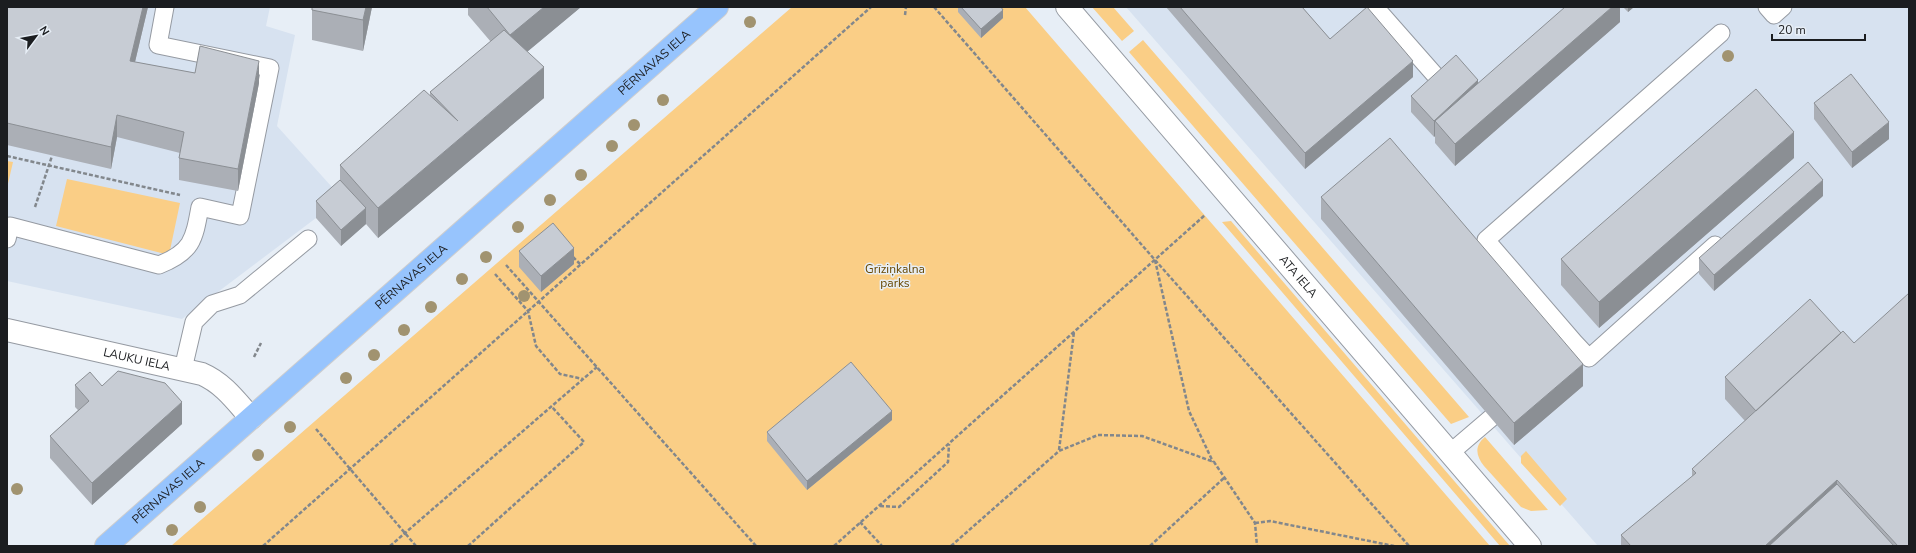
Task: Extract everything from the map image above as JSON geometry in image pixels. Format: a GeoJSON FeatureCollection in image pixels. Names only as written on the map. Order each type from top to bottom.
{"type":"FeatureCollection","features":[{"type":"Feature","properties":{"kind":"main road","name":"PĒRNAVAS IELA"},"geometry":{"type":"LineString","coordinates":[[106,546],[717,7]]}},
{"type":"Feature","properties":{"kind":"street","name":"ATA IELA"},"geometry":{"type":"LineString","coordinates":[[1067,7],[1530,546]]}},
{"type":"Feature","properties":{"kind":"street","name":"LAUKU IELA"},"geometry":{"type":"LineString","coordinates":[[7,330],[202,374],[215,379],[251,418]]}},
{"type":"Feature","properties":{"kind":"lane"},"geometry":{"type":"LineString","coordinates":[[7,239],[10,226],[159,265],[176,258],[187,248],[195,235],[200,207],[240,216],[270,68],[158,45],[166,7]]}},
{"type":"Feature","properties":{"kind":"lane"},"geometry":{"type":"LineString","coordinates":[[1375,7],[1434,74]]}},
{"type":"Feature","properties":{"kind":"lane"},"geometry":{"type":"LineString","coordinates":[[1767,7],[1774,15],[1783,7]]}},
{"type":"Feature","properties":{"kind":"lane"},"geometry":{"type":"LineString","coordinates":[[1721,33],[1486,240],[1589,358],[1725,237]]}},
{"type":"Feature","properties":{"kind":"lane"},"geometry":{"type":"LineString","coordinates":[[183,369],[194,322],[212,304],[240,296],[308,239]]}},
{"type":"Feature","properties":{"kind":"lane"},"geometry":{"type":"LineString","coordinates":[[1558,357],[1574,342]]}},
{"type":"Feature","properties":{"kind":"lane"},"geometry":{"type":"LineString","coordinates":[[1450,453],[1490,418]]}},
{"type":"Feature","properties":{"kind":"path"},"geometry":{"type":"LineString","coordinates":[[263,546],[871,7]]}},
{"type":"Feature","properties":{"kind":"path"},"geometry":{"type":"LineString","coordinates":[[905,15],[906,7]]}},
{"type":"Feature","properties":{"kind":"path"},"geometry":{"type":"LineString","coordinates":[[934,7],[1155,260],[1409,546]]}},
{"type":"Feature","properties":{"kind":"path"},"geometry":{"type":"LineString","coordinates":[[7,156],[190,197],[200,207]]}},
{"type":"Feature","properties":{"kind":"path"},"geometry":{"type":"LineString","coordinates":[[28,231],[52,156]]}},
{"type":"Feature","properties":{"kind":"path"},"geometry":{"type":"LineString","coordinates":[[834,546],[1205,215]]}},
{"type":"Feature","properties":{"kind":"path"},"geometry":{"type":"LineString","coordinates":[[569,253],[580,264]]}},
{"type":"Feature","properties":{"kind":"path"},"geometry":{"type":"LineString","coordinates":[[1155,260],[1189,411],[1214,462],[1255,523],[1257,546]]}},
{"type":"Feature","properties":{"kind":"path"},"geometry":{"type":"LineString","coordinates":[[506,264],[756,546]]}},
{"type":"Feature","properties":{"kind":"path"},"geometry":{"type":"LineString","coordinates":[[495,274],[528,311],[536,346],[560,374],[584,379]]}},
{"type":"Feature","properties":{"kind":"path"},"geometry":{"type":"LineString","coordinates":[[1059,451],[1074,331]]}},
{"type":"Feature","properties":{"kind":"path"},"geometry":{"type":"LineString","coordinates":[[254,357],[261,343]]}},
{"type":"Feature","properties":{"kind":"path"},"geometry":{"type":"LineString","coordinates":[[390,546],[597,367]]}},
{"type":"Feature","properties":{"kind":"path"},"geometry":{"type":"LineString","coordinates":[[468,546],[584,442],[552,407]]}},
{"type":"Feature","properties":{"kind":"path"},"geometry":{"type":"LineString","coordinates":[[316,429],[416,546]]}},
{"type":"Feature","properties":{"kind":"path"},"geometry":{"type":"LineString","coordinates":[[951,546],[1059,451],[1098,435],[1142,436],[1214,462]]}},
{"type":"Feature","properties":{"kind":"path"},"geometry":{"type":"LineString","coordinates":[[880,506],[899,507],[948,462],[949,443]]}},
{"type":"Feature","properties":{"kind":"path"},"geometry":{"type":"LineString","coordinates":[[1150,546],[1225,477]]}},
{"type":"Feature","properties":{"kind":"path"},"geometry":{"type":"LineString","coordinates":[[1255,523],[1270,521],[1394,546]]}},
{"type":"Feature","properties":{"kind":"path"},"geometry":{"type":"LineString","coordinates":[[860,522],[882,546]]}},
{"type":"Feature","properties":{"kind":"shaded area"},"geometry":{"type":"Polygon","coordinates":[[[7,7],[270,7],[266,26],[295,35],[277,126],[340,196],[316,218],[182,319],[7,281],[7,7]]]}},
{"type":"Feature","properties":{"kind":"shaded area"},"geometry":{"type":"Polygon","coordinates":[[[1126,7],[1909,7],[1909,546],[1598,546],[1126,7]]]}},
{"type":"Feature","properties":{"kind":"green space","name":"Grīziņkalna parks"},"geometry":{"type":"Polygon","coordinates":[[[792,7],[1025,7],[1490,546],[171,546],[792,7]]]}},
{"type":"Feature","properties":{"kind":"green space"},"geometry":{"type":"Polygon","coordinates":[[[1092,7],[1113,7],[1134,31],[1122,41],[1092,7]]]}},
{"type":"Feature","properties":{"kind":"green space"},"geometry":{"type":"Polygon","coordinates":[[[1143,40],[1469,417],[1451,424],[1129,52],[1143,40]]]}},
{"type":"Feature","properties":{"kind":"green space"},"geometry":{"type":"Polygon","coordinates":[[[7,161],[13,162],[7,188],[7,161]]]}},
{"type":"Feature","properties":{"kind":"green space"},"geometry":{"type":"Polygon","coordinates":[[[67,179],[180,203],[169,255],[56,226],[67,179]]]}},
{"type":"Feature","properties":{"kind":"green space"},"geometry":{"type":"Polygon","coordinates":[[[1231,221],[1510,546],[1500,546],[1222,222],[1231,221]]]}},
{"type":"Feature","properties":{"kind":"green space"},"geometry":{"type":"Polygon","coordinates":[[[1485,437],[1548,510],[1531,511],[1521,507],[1484,466],[1479,459],[1477,451],[1481,440],[1485,437]]]}},
{"type":"Feature","properties":{"kind":"green space"},"geometry":{"type":"Polygon","coordinates":[[[1526,451],[1567,499],[1560,506],[1521,463],[1521,456],[1526,451]]]}},
{"type":"Feature","properties":{"kind":"building"},"geometry":{"type":"Polygon","coordinates":[[[7,7],[143,7],[130,61],[195,73],[200,46],[259,61],[238,169],[179,158],[184,132],[117,115],[111,147],[7,123],[7,7]]]}},
{"type":"Feature","properties":{"kind":"building"},"geometry":{"type":"Polygon","coordinates":[[[312,7],[366,7],[363,20],[312,10],[312,7]]]}},
{"type":"Feature","properties":{"kind":"building"},"geometry":{"type":"Polygon","coordinates":[[[487,7],[544,7],[510,35],[487,7]]]}},
{"type":"Feature","properties":{"kind":"building"},"geometry":{"type":"Polygon","coordinates":[[[961,7],[1001,7],[1003,10],[981,29],[961,7]]]}},
{"type":"Feature","properties":{"kind":"building"},"geometry":{"type":"Polygon","coordinates":[[[1180,7],[1302,7],[1330,39],[1367,7],[1413,61],[1305,153],[1180,7]]]}},
{"type":"Feature","properties":{"kind":"building"},"geometry":{"type":"Polygon","coordinates":[[[1565,7],[1612,7],[1455,144],[1435,121],[1565,7]]]}},
{"type":"Feature","properties":{"kind":"building"},"geometry":{"type":"Polygon","coordinates":[[[504,30],[544,67],[378,208],[340,165],[424,90],[458,121],[430,92],[504,30]]]}},
{"type":"Feature","properties":{"kind":"building"},"geometry":{"type":"Polygon","coordinates":[[[1456,55],[1478,80],[1434,121],[1411,96],[1456,55]]]}},
{"type":"Feature","properties":{"kind":"building"},"geometry":{"type":"Polygon","coordinates":[[[1851,74],[1889,122],[1852,152],[1814,103],[1851,74]]]}},
{"type":"Feature","properties":{"kind":"building"},"geometry":{"type":"Polygon","coordinates":[[[1756,89],[1794,132],[1599,302],[1561,259],[1756,89]]]}},
{"type":"Feature","properties":{"kind":"building"},"geometry":{"type":"Polygon","coordinates":[[[1390,138],[1583,364],[1514,423],[1321,197],[1390,138]]]}},
{"type":"Feature","properties":{"kind":"building"},"geometry":{"type":"Polygon","coordinates":[[[1808,162],[1823,180],[1714,275],[1699,258],[1808,162]]]}},
{"type":"Feature","properties":{"kind":"building"},"geometry":{"type":"Polygon","coordinates":[[[340,180],[366,208],[341,230],[316,201],[340,180]]]}},
{"type":"Feature","properties":{"kind":"building"},"geometry":{"type":"Polygon","coordinates":[[[553,223],[574,248],[541,276],[519,251],[553,223]]]}},
{"type":"Feature","properties":{"kind":"building"},"geometry":{"type":"Polygon","coordinates":[[[1909,293],[1909,546],[1898,546],[1837,480],[1765,546],[1631,546],[1621,535],[1696,473],[1692,469],[1843,331],[1854,343],[1909,293]]]}},
{"type":"Feature","properties":{"kind":"building"},"geometry":{"type":"Polygon","coordinates":[[[1810,299],[1841,333],[1756,411],[1725,377],[1810,299]]]}},
{"type":"Feature","properties":{"kind":"building"},"geometry":{"type":"Polygon","coordinates":[[[851,362],[892,411],[807,481],[767,432],[851,362]]]}},
{"type":"Feature","properties":{"kind":"building"},"geometry":{"type":"Polygon","coordinates":[[[118,371],[165,383],[182,402],[92,483],[50,436],[89,401],[75,385],[90,372],[102,386],[118,371]]]}},
{"type":"Feature","properties":{"kind":"building"},"geometry":{"type":"Polygon","coordinates":[[[1837,484],[1894,546],[1769,546],[1837,484]]]}}]}
